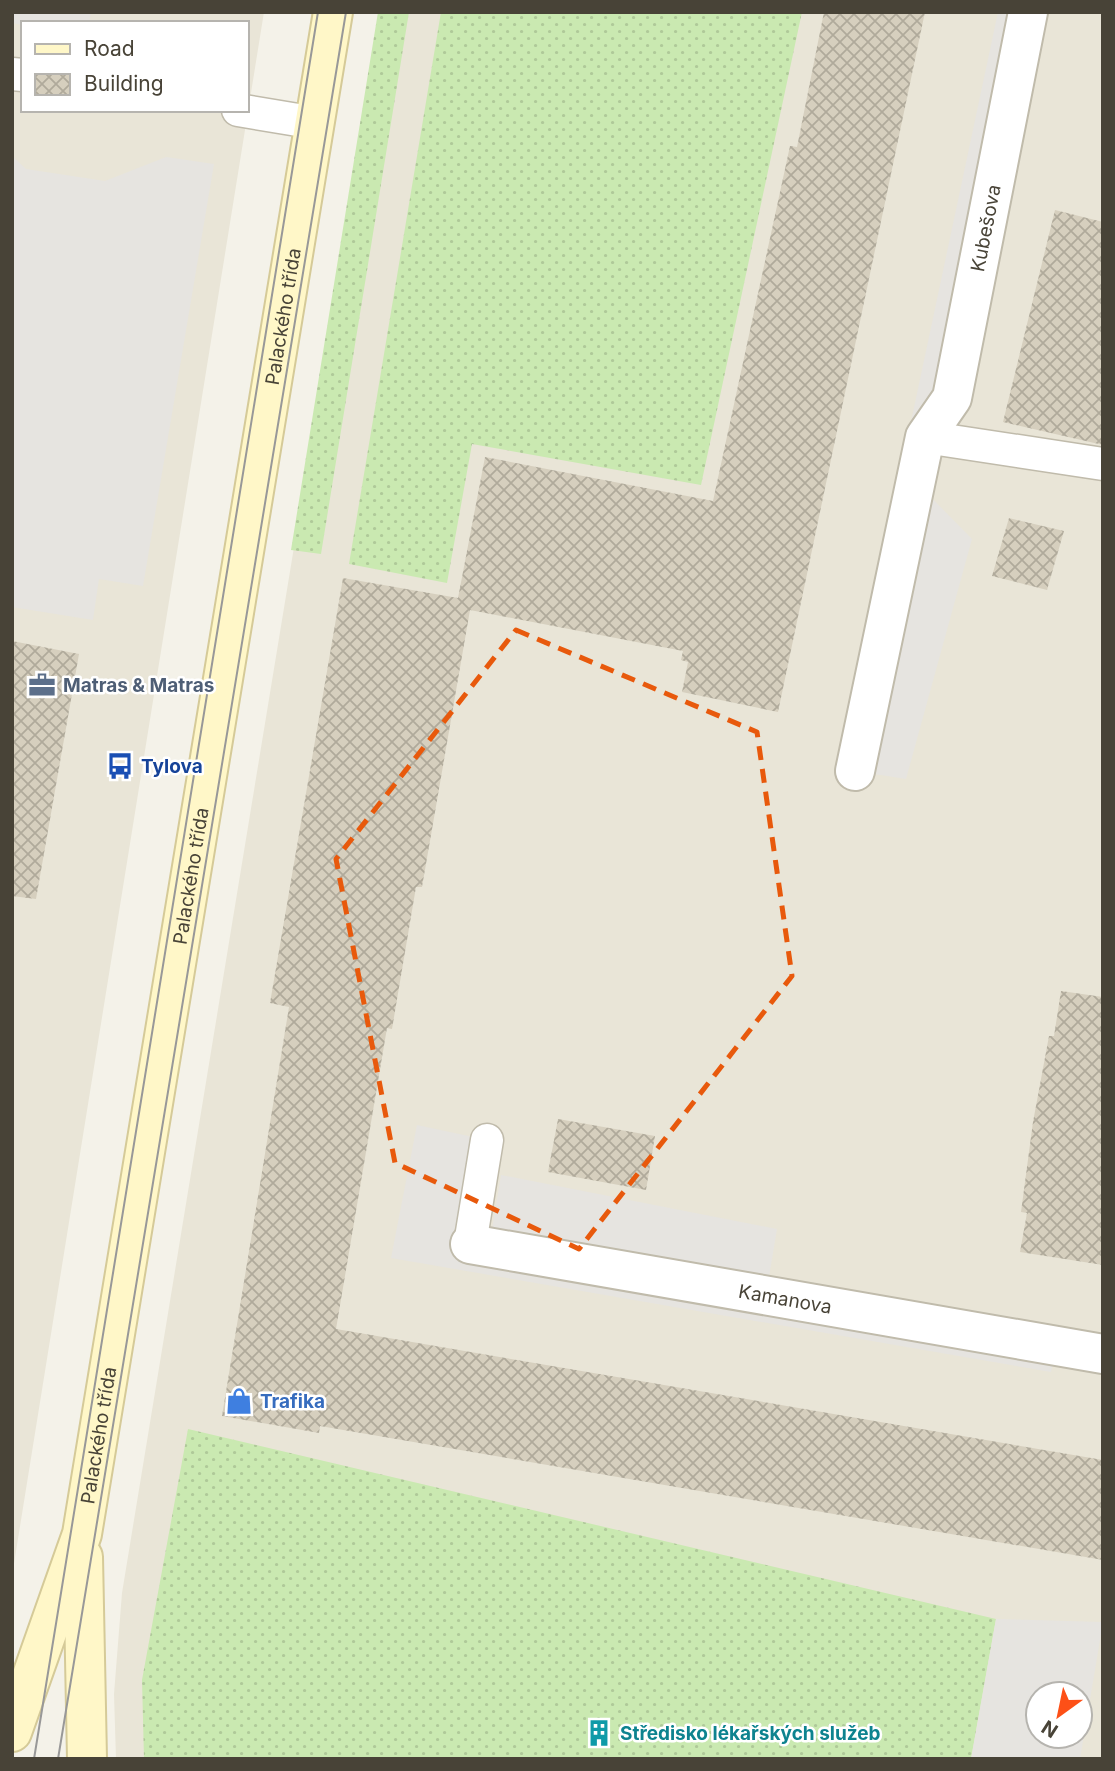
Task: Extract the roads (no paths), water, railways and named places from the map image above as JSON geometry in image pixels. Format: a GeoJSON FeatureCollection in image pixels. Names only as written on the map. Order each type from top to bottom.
{"type":"FeatureCollection","features":[{"type":"Feature","properties":{"kind":"street","name":"Palackého třída"},"geometry":{"type":"LineString","coordinates":[[12,1732],[82,1534],[333,12]]}},
{"type":"Feature","properties":{"kind":"street","name":"Kubešova"},"geometry":{"type":"LineString","coordinates":[[855,771],[925,437],[952,398],[1028,12]]}},
{"type":"Feature","properties":{"kind":"street","name":"Kamanova"},"geometry":{"type":"LineString","coordinates":[[470,1244],[1103,1354]]}},
{"type":"Feature","properties":{"kind":"street","name":"Palackého třída"},"geometry":{"type":"LineString","coordinates":[[82,1534],[87,1759]]}},
{"type":"Feature","properties":{"kind":"lane"},"geometry":{"type":"LineString","coordinates":[[248,112],[316,123]]}},
{"type":"Feature","properties":{"kind":"lane"},"geometry":{"type":"LineString","coordinates":[[925,437],[1103,464]]}},
{"type":"Feature","properties":{"kind":"lane"},"geometry":{"type":"LineString","coordinates":[[470,1244],[486,1140]]}},
{"type":"Feature","properties":{"kind":"tram line"},"geometry":{"type":"LineString","coordinates":[[34,1759],[318,12]]}},
{"type":"Feature","properties":{"kind":"tram line"},"geometry":{"type":"LineString","coordinates":[[58,1759],[346,12]]}},
{"type":"Feature","properties":{"kind":"place","name":"Matras & Matras"},"geometry":{"type":"Point","coordinates":[42,685]}},
{"type":"Feature","properties":{"kind":"place","name":"Tylova"},"geometry":{"type":"Point","coordinates":[120,766]}},
{"type":"Feature","properties":{"kind":"place","name":"Trafika"},"geometry":{"type":"Point","coordinates":[239,1401]}},
{"type":"Feature","properties":{"kind":"place","name":"Středisko lékařských služeb"},"geometry":{"type":"Point","coordinates":[599,1733]}}]}
